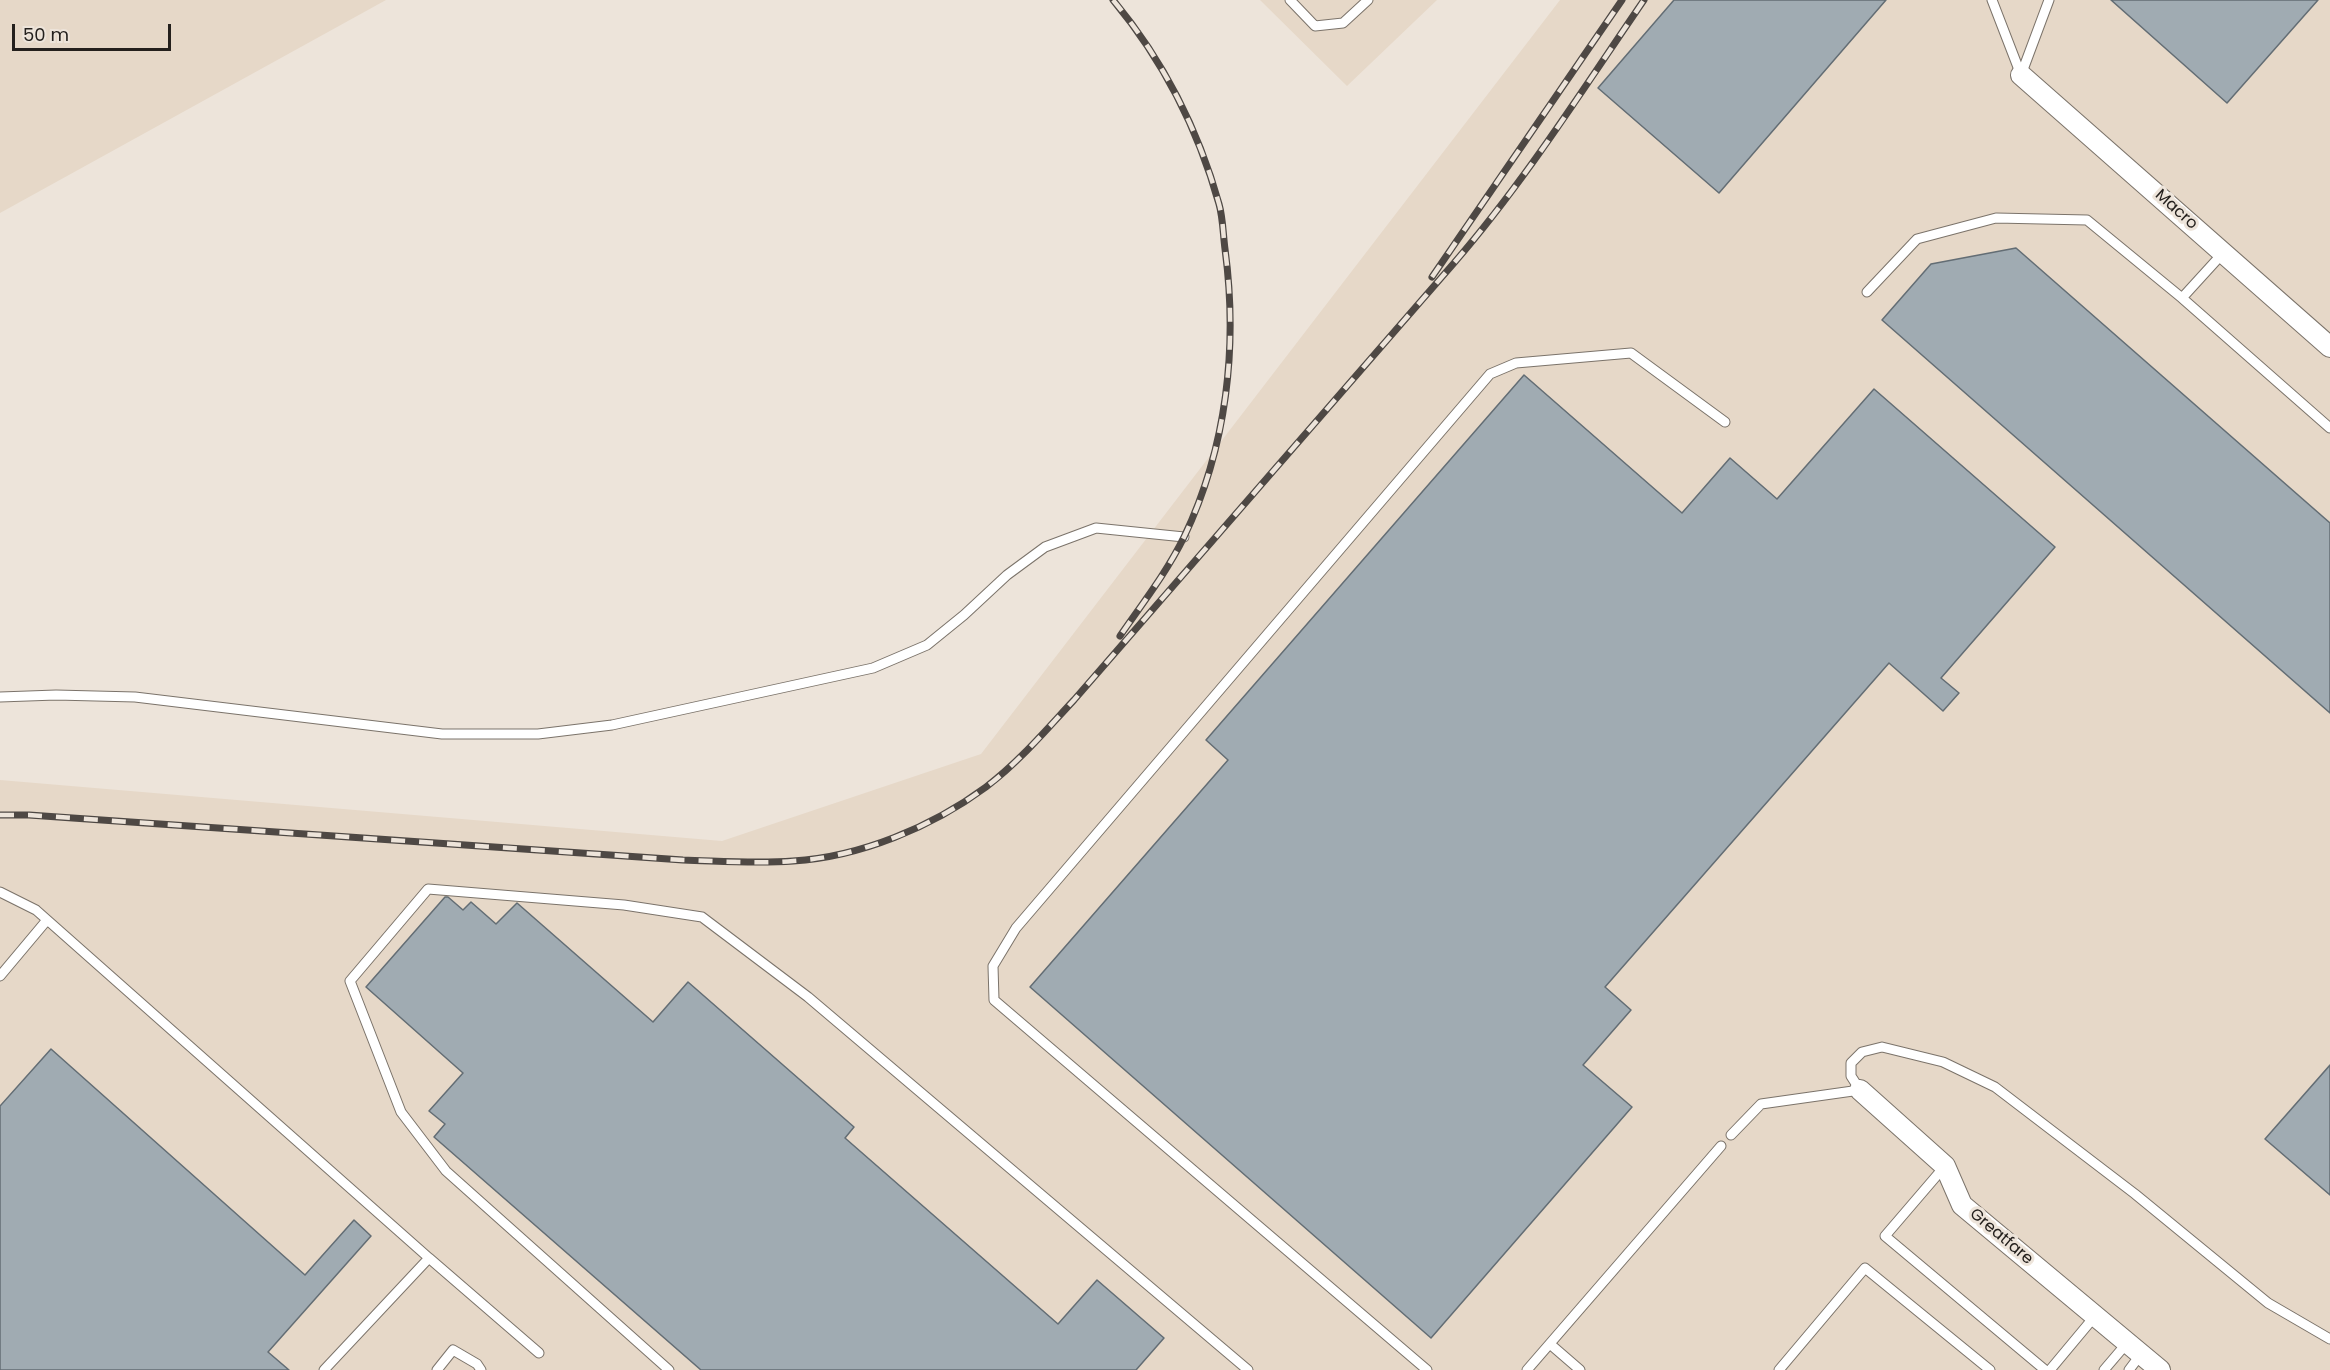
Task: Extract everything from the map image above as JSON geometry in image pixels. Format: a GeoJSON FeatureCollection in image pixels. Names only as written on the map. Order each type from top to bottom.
{"type":"FeatureCollection","features":[{"type":"Feature","properties":{"kind":"street","name":"Macro"},"geometry":{"type":"LineString","coordinates":[[2021,75],[2330,347]]}},
{"type":"Feature","properties":{"kind":"street","name":"Greatfare"},"geometry":{"type":"LineString","coordinates":[[1860,1090],[1945,1166],[1962,1205],[2160,1370]]}},
{"type":"Feature","properties":{"kind":"lane"},"geometry":{"type":"LineString","coordinates":[[1290,0],[1315,26],[1342,23],[1368,0]]}},
{"type":"Feature","properties":{"kind":"lane"},"geometry":{"type":"LineString","coordinates":[[1992,0],[2021,75]]}},
{"type":"Feature","properties":{"kind":"lane"},"geometry":{"type":"LineString","coordinates":[[2021,75],[2049,0]]}},
{"type":"Feature","properties":{"kind":"lane"},"geometry":{"type":"LineString","coordinates":[[1867,292],[1917,239],[1996,218],[2086,220],[2182,298],[2330,428]]}},
{"type":"Feature","properties":{"kind":"lane"},"geometry":{"type":"LineString","coordinates":[[2182,298],[2223,253]]}},
{"type":"Feature","properties":{"kind":"lane"},"geometry":{"type":"LineString","coordinates":[[1427,1370],[994,1000],[993,966],[1016,928],[1491,374],[1516,363],[1631,353],[1725,422]]}},
{"type":"Feature","properties":{"kind":"lane"},"geometry":{"type":"LineString","coordinates":[[0,698],[56,695],[135,697],[442,734],[538,734],[612,724],[873,668],[927,645],[964,615],[1007,574],[1045,547],[1096,528],[1184,537]]}},
{"type":"Feature","properties":{"kind":"lane"},"geometry":{"type":"LineString","coordinates":[[669,1370],[446,1171],[401,1113],[350,981],[428,889],[624,905],[702,917],[808,997],[1248,1370]]}},
{"type":"Feature","properties":{"kind":"lane"},"geometry":{"type":"LineString","coordinates":[[0,891],[36,910],[539,1353]]}},
{"type":"Feature","properties":{"kind":"lane"},"geometry":{"type":"LineString","coordinates":[[0,976],[47,920]]}},
{"type":"Feature","properties":{"kind":"lane"},"geometry":{"type":"LineString","coordinates":[[1731,1135],[1761,1104],[1860,1090],[1851,1076],[1851,1063],[1862,1052],[1882,1047],[1943,1062],[1995,1087],[2135,1194],[2268,1303],[2330,1339]]}},
{"type":"Feature","properties":{"kind":"lane"},"geometry":{"type":"LineString","coordinates":[[1527,1370],[1722,1146]]}},
{"type":"Feature","properties":{"kind":"lane"},"geometry":{"type":"LineString","coordinates":[[1945,1166],[1885,1236],[2045,1370]]}},
{"type":"Feature","properties":{"kind":"lane"},"geometry":{"type":"LineString","coordinates":[[324,1370],[429,1258]]}},
{"type":"Feature","properties":{"kind":"lane"},"geometry":{"type":"LineString","coordinates":[[1779,1370],[1865,1268],[1990,1370]]}},
{"type":"Feature","properties":{"kind":"lane"},"geometry":{"type":"LineString","coordinates":[[2050,1370],[2095,1316]]}},
{"type":"Feature","properties":{"kind":"lane"},"geometry":{"type":"LineString","coordinates":[[1550,1344],[1580,1370]]}},
{"type":"Feature","properties":{"kind":"lane"},"geometry":{"type":"LineString","coordinates":[[2104,1370],[2134,1348]]}},
{"type":"Feature","properties":{"kind":"lane"},"geometry":{"type":"LineString","coordinates":[[2129,1370],[2134,1348]]}},
{"type":"Feature","properties":{"kind":"lane"},"geometry":{"type":"LineString","coordinates":[[437,1370],[453,1350],[477,1364],[482,1370]]}},
{"type":"Feature","properties":{"kind":"shaded area"},"geometry":{"type":"Polygon","coordinates":[[[0,0],[386,0],[0,213],[0,0]]]}},
{"type":"Feature","properties":{"kind":"shaded area"},"geometry":{"type":"Polygon","coordinates":[[[1260,0],[1437,0],[1347,86],[1260,0]]]}},
{"type":"Feature","properties":{"kind":"shaded area"},"geometry":{"type":"Polygon","coordinates":[[[1560,0],[2330,0],[2330,1370],[0,1370],[0,780],[722,841],[981,754],[1560,0]]]}},
{"type":"Feature","properties":{"kind":"building"},"geometry":{"type":"Polygon","coordinates":[[[1674,0],[1886,0],[1719,193],[1598,88],[1674,0]]]}},
{"type":"Feature","properties":{"kind":"building"},"geometry":{"type":"Polygon","coordinates":[[[2111,0],[2318,0],[2227,103],[2111,0]]]}},
{"type":"Feature","properties":{"kind":"building"},"geometry":{"type":"Polygon","coordinates":[[[2016,248],[2330,523],[2330,713],[1882,320],[1931,264],[2016,248]]]}},
{"type":"Feature","properties":{"kind":"building"},"geometry":{"type":"Polygon","coordinates":[[[1524,375],[1682,513],[1730,458],[1777,499],[1874,389],[2055,547],[1941,678],[1959,693],[1943,711],[1889,663],[1605,987],[1631,1010],[1583,1065],[1632,1107],[1431,1338],[1030,987],[1228,760],[1206,740],[1524,375]]]}},
{"type":"Feature","properties":{"kind":"building"},"geometry":{"type":"Polygon","coordinates":[[[445,897],[463,910],[471,902],[496,924],[517,903],[653,1022],[688,982],[854,1127],[845,1138],[1058,1324],[1097,1280],[1164,1338],[1136,1370],[701,1370],[434,1137],[445,1124],[429,1111],[463,1073],[366,987],[445,897]]]}},
{"type":"Feature","properties":{"kind":"building"},"geometry":{"type":"Polygon","coordinates":[[[51,1049],[305,1275],[354,1220],[371,1236],[268,1352],[289,1370],[0,1370],[0,1106],[51,1049]]]}},
{"type":"Feature","properties":{"kind":"building"},"geometry":{"type":"Polygon","coordinates":[[[2330,1065],[2330,1195],[2265,1139],[2330,1065]]]}},
{"type":"Feature","properties":{"kind":"railway"},"geometry":{"type":"LineString","coordinates":[[1113,0],[1163,71],[1201,149],[1221,215],[1229,286],[1230,322],[1229,359],[1219,432],[1199,503],[1170,563],[1120,636]]}},
{"type":"Feature","properties":{"kind":"railway"},"geometry":{"type":"LineString","coordinates":[[1432,277],[1622,0]]}},
{"type":"Feature","properties":{"kind":"railway"},"geometry":{"type":"LineString","coordinates":[[0,815],[29,815],[683,860],[752,862],[793,861],[844,853],[894,838],[919,827],[986,787],[1010,767],[1074,700],[1480,232],[1553,134],[1644,0]]}}]}
